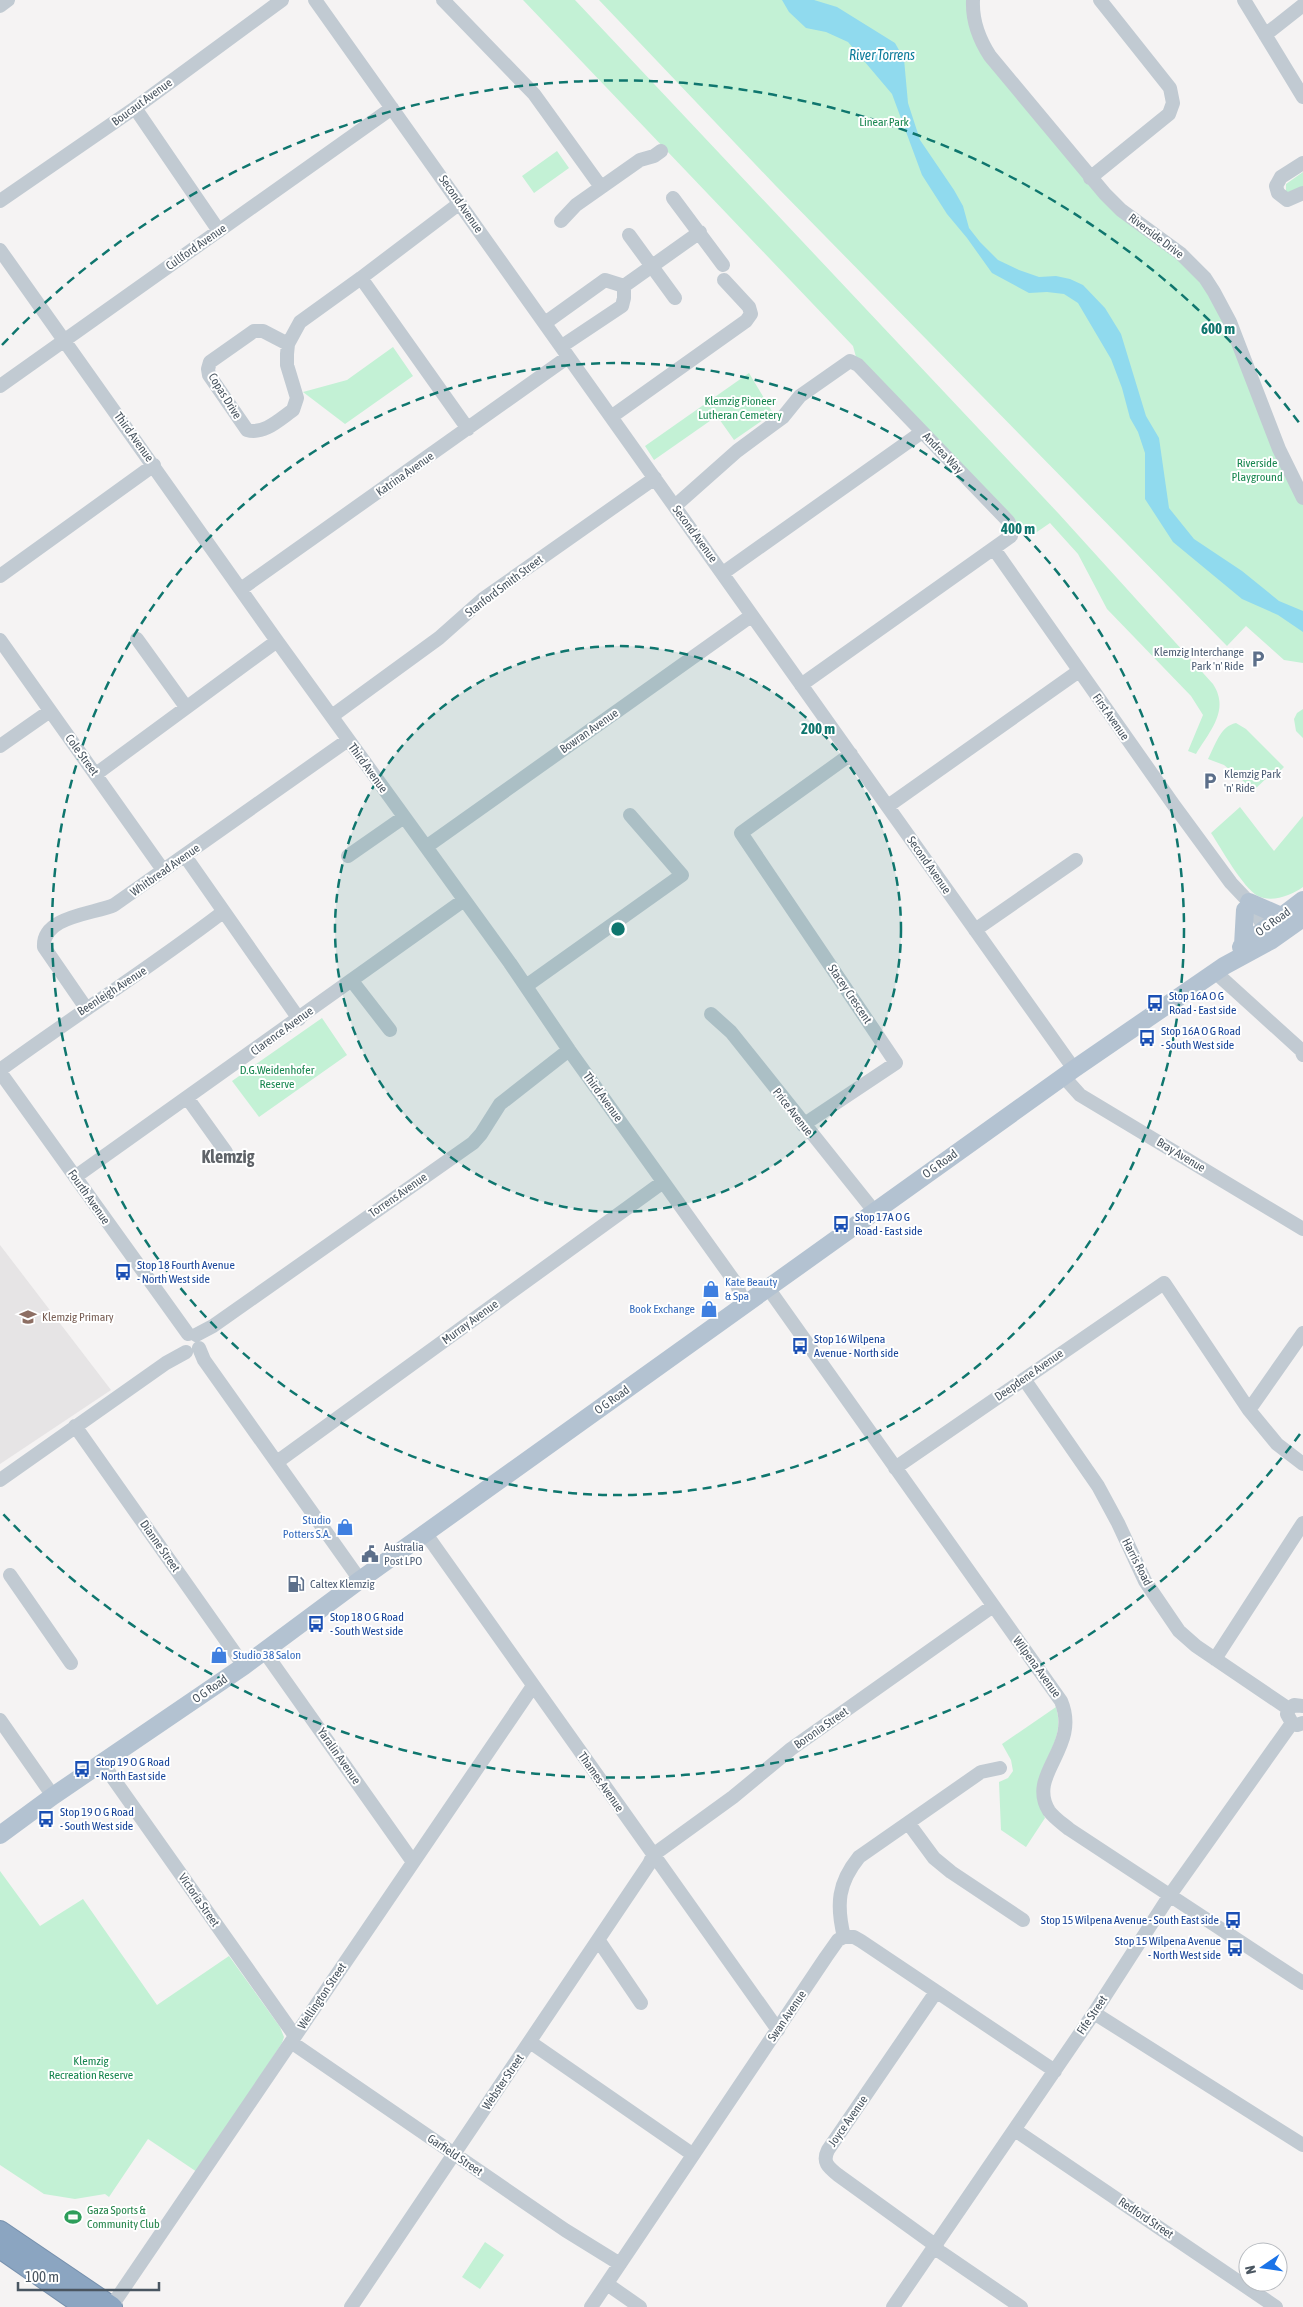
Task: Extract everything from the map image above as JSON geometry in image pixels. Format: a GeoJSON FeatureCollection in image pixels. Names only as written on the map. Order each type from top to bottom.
{"type":"FeatureCollection","features":[{"type":"Feature","properties":{"kind":"highway"},"geometry":{"type":"LineString","coordinates":[[0,2231],[111,2307]]}},
{"type":"Feature","properties":{"kind":"highway"},"geometry":{"type":"LineString","coordinates":[[0,2248],[85,2307]]}},
{"type":"Feature","properties":{"kind":"main road","name":"O G Road"},"geometry":{"type":"LineString","coordinates":[[0,1835],[244,1666],[360,1580],[1068,1073],[1220,969],[1267,932],[1281,916],[1303,900]]}},
{"type":"Feature","properties":{"kind":"main road"},"geometry":{"type":"LineString","coordinates":[[1243,944],[1247,906],[1281,916]]}},
{"type":"Feature","properties":{"kind":"main road","name":"O G Road"},"geometry":{"type":"LineString","coordinates":[[1220,969],[1243,944],[1303,918]]}},
{"type":"Feature","properties":{"kind":"street"},"geometry":{"type":"LineString","coordinates":[[0,6],[8,0]]}},
{"type":"Feature","properties":{"kind":"street","name":"Boucaut Avenue"},"geometry":{"type":"LineString","coordinates":[[0,201],[135,108],[282,0]]}},
{"type":"Feature","properties":{"kind":"street","name":"Second Avenue"},"geometry":{"type":"LineString","coordinates":[[315,0],[656,478],[751,616],[888,806],[975,930],[1068,1073]]}},
{"type":"Feature","properties":{"kind":"street"},"geometry":{"type":"LineString","coordinates":[[443,0],[534,94],[601,187]]}},
{"type":"Feature","properties":{"kind":"street","name":"Riverside Drive"},"geometry":{"type":"LineString","coordinates":[[973,0],[975,25],[981,42],[990,56],[1090,178],[1121,210],[1181,254],[1205,278],[1230,322],[1278,449],[1303,498]]}},
{"type":"Feature","properties":{"kind":"street"},"geometry":{"type":"LineString","coordinates":[[1090,178],[1169,114],[1173,102],[1170,88],[1100,0]]}},
{"type":"Feature","properties":{"kind":"street"},"geometry":{"type":"LineString","coordinates":[[1244,0],[1303,97]]}},
{"type":"Feature","properties":{"kind":"street"},"geometry":{"type":"LineString","coordinates":[[1265,35],[1303,5]]}},
{"type":"Feature","properties":{"kind":"street"},"geometry":{"type":"LineString","coordinates":[[135,108],[219,231]]}},
{"type":"Feature","properties":{"kind":"street","name":"Cullford Avenue"},"geometry":{"type":"LineString","coordinates":[[0,386],[392,108]]}},
{"type":"Feature","properties":{"kind":"street"},"geometry":{"type":"LineString","coordinates":[[561,221],[576,205],[601,187],[640,160],[654,156],[661,151]]}},
{"type":"Feature","properties":{"kind":"street"},"geometry":{"type":"LineString","coordinates":[[1303,163],[1281,177],[1276,186],[1278,193],[1287,200],[1303,193]]}},
{"type":"Feature","properties":{"kind":"street"},"geometry":{"type":"LineString","coordinates":[[673,198],[723,265]]}},
{"type":"Feature","properties":{"kind":"street","name":"Copas Drive"},"geometry":{"type":"LineString","coordinates":[[288,344],[263,331],[254,331],[210,362],[209,375],[247,430],[254,432],[262,431],[293,410],[297,398],[287,365],[288,344],[300,322],[460,203]]}},
{"type":"Feature","properties":{"kind":"street"},"geometry":{"type":"LineString","coordinates":[[545,323],[605,280],[624,286],[700,232]]}},
{"type":"Feature","properties":{"kind":"street"},"geometry":{"type":"LineString","coordinates":[[629,235],[676,298]]}},
{"type":"Feature","properties":{"kind":"street","name":"Third Avenue"},"geometry":{"type":"LineString","coordinates":[[0,250],[154,465],[276,640],[526,986],[737,1285],[756,1296]]}},
{"type":"Feature","properties":{"kind":"street"},"geometry":{"type":"LineString","coordinates":[[361,278],[468,430]]}},
{"type":"Feature","properties":{"kind":"street"},"geometry":{"type":"LineString","coordinates":[[611,417],[746,320],[751,314],[749,307],[724,280]]}},
{"type":"Feature","properties":{"kind":"street","name":"Katrina Avenue"},"geometry":{"type":"LineString","coordinates":[[241,589],[468,430],[622,306],[624,286]]}},
{"type":"Feature","properties":{"kind":"street","name":"Andrea Way"},"geometry":{"type":"LineString","coordinates":[[675,506],[737,451],[783,417],[800,396],[850,361],[856,363],[1008,521],[1012,528],[1011,536],[994,549]]}},
{"type":"Feature","properties":{"kind":"street"},"geometry":{"type":"LineString","coordinates":[[723,573],[922,432]]}},
{"type":"Feature","properties":{"kind":"street"},"geometry":{"type":"LineString","coordinates":[[0,576],[154,465]]}},
{"type":"Feature","properties":{"kind":"street","name":"Stanford Smith Street"},"geometry":{"type":"LineString","coordinates":[[332,716],[439,638],[483,599],[656,478]]}},
{"type":"Feature","properties":{"kind":"street"},"geometry":{"type":"LineString","coordinates":[[801,685],[994,549]]}},
{"type":"Feature","properties":{"kind":"street","name":"First Avenue"},"geometry":{"type":"LineString","coordinates":[[994,549],[1079,671],[1267,932]]}},
{"type":"Feature","properties":{"kind":"street","name":"Bowran Avenue"},"geometry":{"type":"LineString","coordinates":[[426,847],[751,616]]}},
{"type":"Feature","properties":{"kind":"street"},"geometry":{"type":"LineString","coordinates":[[137,639],[186,707]]}},
{"type":"Feature","properties":{"kind":"street","name":"Cole Street"},"geometry":{"type":"LineString","coordinates":[[0,640],[163,870]]}},
{"type":"Feature","properties":{"kind":"street"},"geometry":{"type":"LineString","coordinates":[[96,774],[276,640]]}},
{"type":"Feature","properties":{"kind":"street"},"geometry":{"type":"LineString","coordinates":[[888,806],[1079,671]]}},
{"type":"Feature","properties":{"kind":"street"},"geometry":{"type":"LineString","coordinates":[[0,746],[50,711]]}},
{"type":"Feature","properties":{"kind":"street","name":"Whitbread Avenue"},"geometry":{"type":"LineString","coordinates":[[86,1008],[44,947],[44,940],[48,932],[68,918],[106,909],[114,905],[348,740]]}},
{"type":"Feature","properties":{"kind":"street","name":"Stacey Crescent"},"geometry":{"type":"LineString","coordinates":[[803,1125],[896,1063],[741,833],[851,754]]}},
{"type":"Feature","properties":{"kind":"street"},"geometry":{"type":"LineString","coordinates":[[526,986],[682,875],[630,815]]}},
{"type":"Feature","properties":{"kind":"street"},"geometry":{"type":"LineString","coordinates":[[348,856],[404,817]]}},
{"type":"Feature","properties":{"kind":"street"},"geometry":{"type":"LineString","coordinates":[[185,856],[299,1019]]}},
{"type":"Feature","properties":{"kind":"street"},"geometry":{"type":"LineString","coordinates":[[975,930],[1076,860]]}},
{"type":"Feature","properties":{"kind":"street","name":"Clarence Avenue"},"geometry":{"type":"LineString","coordinates":[[76,1178],[188,1100],[464,900]]}},
{"type":"Feature","properties":{"kind":"street","name":"Beenleigh Avenue"},"geometry":{"type":"LineString","coordinates":[[0,1071],[86,1008],[155,963],[223,912]]}},
{"type":"Feature","properties":{"kind":"street"},"geometry":{"type":"LineString","coordinates":[[1220,969],[1301,1050],[1303,1055]]}},
{"type":"Feature","properties":{"kind":"street"},"geometry":{"type":"LineString","coordinates":[[352,981],[390,1030]]}},
{"type":"Feature","properties":{"kind":"street","name":"Price Avenue"},"geometry":{"type":"LineString","coordinates":[[711,1014],[731,1032],[874,1212]]}},
{"type":"Feature","properties":{"kind":"street","name":"Torrens Avenue"},"geometry":{"type":"LineString","coordinates":[[0,1480],[192,1345],[213,1326],[473,1142],[481,1134],[500,1104],[570,1050]]}},
{"type":"Feature","properties":{"kind":"street","name":"Fourth Avenue"},"geometry":{"type":"LineString","coordinates":[[0,1071],[360,1580]]}},
{"type":"Feature","properties":{"kind":"street","name":"Bray Avenue"},"geometry":{"type":"LineString","coordinates":[[1068,1073],[1080,1095],[1303,1229]]}},
{"type":"Feature","properties":{"kind":"street"},"geometry":{"type":"LineString","coordinates":[[188,1100],[226,1152]]}},
{"type":"Feature","properties":{"kind":"street","name":"Murray Avenue"},"geometry":{"type":"LineString","coordinates":[[276,1462],[663,1182]]}},
{"type":"Feature","properties":{"kind":"street","name":"Deepdene Avenue"},"geometry":{"type":"LineString","coordinates":[[896,1468],[1164,1283],[1249,1410]]}},
{"type":"Feature","properties":{"kind":"street","name":"Wilpena Avenue"},"geometry":{"type":"LineString","coordinates":[[756,1296],[896,1468],[1061,1701],[1067,1719],[1065,1738],[1045,1779],[1045,1802],[1050,1811],[1069,1829],[1303,1983]]}},
{"type":"Feature","properties":{"kind":"street"},"geometry":{"type":"LineString","coordinates":[[1303,1333],[1249,1410],[1277,1444],[1303,1464]]}},
{"type":"Feature","properties":{"kind":"street","name":"Harris Road"},"geometry":{"type":"LineString","coordinates":[[1024,1379],[1098,1486],[1118,1523],[1145,1581],[1179,1631],[1196,1646],[1289,1709]]}},
{"type":"Feature","properties":{"kind":"street","name":"Dianne Street"},"geometry":{"type":"LineString","coordinates":[[75,1426],[244,1666]]}},
{"type":"Feature","properties":{"kind":"street"},"geometry":{"type":"LineString","coordinates":[[1215,1659],[1303,1524]]}},
{"type":"Feature","properties":{"kind":"street","name":"Thames Avenue"},"geometry":{"type":"LineString","coordinates":[[426,1534],[778,2030]]}},
{"type":"Feature","properties":{"kind":"street"},"geometry":{"type":"LineString","coordinates":[[10,1575],[71,1663]]}},
{"type":"Feature","properties":{"kind":"street","name":"Boronia Street"},"geometry":{"type":"LineString","coordinates":[[653,1855],[733,1797],[791,1750],[993,1606]]}},
{"type":"Feature","properties":{"kind":"street","name":"Yaralin Avenue"},"geometry":{"type":"LineString","coordinates":[[264,1651],[413,1862]]}},
{"type":"Feature","properties":{"kind":"street","name":"Wellington Street"},"geometry":{"type":"LineString","coordinates":[[111,2307],[533,1686]]}},
{"type":"Feature","properties":{"kind":"street"},"geometry":{"type":"LineString","coordinates":[[1298,1723],[1287,1714],[1294,1705],[1303,1706]]}},
{"type":"Feature","properties":{"kind":"street"},"geometry":{"type":"LineString","coordinates":[[0,1720],[54,1796]]}},
{"type":"Feature","properties":{"kind":"street","name":"Fife Street"},"geometry":{"type":"LineString","coordinates":[[894,2307],[935,2244],[1015,2130],[1170,1895],[1298,1723]]}},
{"type":"Feature","properties":{"kind":"street","name":"Victoria Street"},"geometry":{"type":"LineString","coordinates":[[102,1764],[293,2039]]}},
{"type":"Feature","properties":{"kind":"street"},"geometry":{"type":"LineString","coordinates":[[1000,1768],[981,1772],[860,1857],[845,1876],[841,1894],[840,1921],[844,1936],[854,1937],[861,1941],[1054,2071]]}},
{"type":"Feature","properties":{"kind":"street"},"geometry":{"type":"LineString","coordinates":[[909,1824],[934,1858],[951,1872],[1023,1920]]}},
{"type":"Feature","properties":{"kind":"street","name":"Webster Street"},"geometry":{"type":"LineString","coordinates":[[350,2307],[599,1941],[653,1855]]}},
{"type":"Feature","properties":{"kind":"street","name":"Swan Avenue"},"geometry":{"type":"LineString","coordinates":[[591,2307],[826,1957],[838,1940],[844,1936]]}},
{"type":"Feature","properties":{"kind":"street"},"geometry":{"type":"LineString","coordinates":[[599,1941],[641,2003]]}},
{"type":"Feature","properties":{"kind":"street","name":"Joyce Avenue"},"geometry":{"type":"LineString","coordinates":[[935,2244],[838,2175],[825,2163],[825,2157],[936,1992]]}},
{"type":"Feature","properties":{"kind":"street"},"geometry":{"type":"LineString","coordinates":[[1094,2012],[1303,2145]]}},
{"type":"Feature","properties":{"kind":"street","name":"Garfield Street"},"geometry":{"type":"LineString","coordinates":[[293,2039],[454,2154],[565,2230],[620,2264]]}},
{"type":"Feature","properties":{"kind":"street"},"geometry":{"type":"LineString","coordinates":[[530,2042],[692,2154]]}},
{"type":"Feature","properties":{"kind":"street","name":"Redford Street"},"geometry":{"type":"LineString","coordinates":[[1015,2130],[1276,2307]]}},
{"type":"Feature","properties":{"kind":"street"},"geometry":{"type":"LineString","coordinates":[[935,2244],[939,2251],[1021,2307]]}},
{"type":"Feature","properties":{"kind":"street"},"geometry":{"type":"LineString","coordinates":[[607,2284],[640,2307]]}},
{"type":"Feature","properties":{"kind":"shaded area","name":"Klemzig Primary"},"geometry":{"type":"Polygon","coordinates":[[[0,1245],[111,1390],[0,1464],[0,1245]]]}},
{"type":"Feature","properties":{"kind":"green space"},"geometry":{"type":"Polygon","coordinates":[[[523,0],[575,0],[1059,514],[1213,684],[1218,694],[1219,712],[1212,729],[1196,754],[1188,751],[1203,715],[1191,696],[1107,609],[1078,554],[1050,523],[1031,536],[856,357],[853,346],[523,0]]]}},
{"type":"Feature","properties":{"kind":"green space","name":"Linear Park"},"geometry":{"type":"Polygon","coordinates":[[[599,0],[971,0],[976,32],[1096,189],[1188,263],[1214,297],[1303,502],[1303,663],[1284,660],[1246,626],[1227,646],[775,185],[599,0]]]}},
{"type":"Feature","properties":{"kind":"green space"},"geometry":{"type":"Polygon","coordinates":[[[557,151],[569,168],[534,193],[522,176],[557,151]]]}},
{"type":"Feature","properties":{"kind":"green space"},"geometry":{"type":"Polygon","coordinates":[[[1303,172],[1303,191],[1295,196],[1286,192],[1286,184],[1303,172]]]}},
{"type":"Feature","properties":{"kind":"green space"},"geometry":{"type":"Polygon","coordinates":[[[393,347],[413,376],[345,424],[303,392],[347,380],[393,347]]]}},
{"type":"Feature","properties":{"kind":"green space","name":"Klemzig Pioneer Lutheran Cemetery"},"geometry":{"type":"Polygon","coordinates":[[[749,373],[773,413],[734,440],[717,416],[654,460],[645,446],[749,373]]]}},
{"type":"Feature","properties":{"kind":"green space"},"geometry":{"type":"Polygon","coordinates":[[[1303,709],[1303,738],[1296,731],[1294,719],[1297,713],[1303,709]]]}},
{"type":"Feature","properties":{"kind":"green space"},"geometry":{"type":"Polygon","coordinates":[[[1236,723],[1246,729],[1284,767],[1277,774],[1273,772],[1254,790],[1224,765],[1208,759],[1222,732],[1230,725],[1236,723]]]}},
{"type":"Feature","properties":{"kind":"green space"},"geometry":{"type":"Polygon","coordinates":[[[1240,807],[1274,851],[1303,816],[1303,887],[1288,895],[1269,899],[1258,896],[1246,885],[1211,833],[1240,807]]]}},
{"type":"Feature","properties":{"kind":"green space","name":"D.G.Weidenhofer Reserve"},"geometry":{"type":"Polygon","coordinates":[[[322,1018],[347,1055],[259,1117],[232,1081],[322,1018]]]}},
{"type":"Feature","properties":{"kind":"green space"},"geometry":{"type":"Polygon","coordinates":[[[1056,1707],[1057,1736],[1042,1772],[1039,1785],[1039,1800],[1045,1818],[1026,1847],[1001,1830],[999,1782],[1008,1778],[1013,1771],[1011,1760],[1002,1744],[1056,1707]]]}},
{"type":"Feature","properties":{"kind":"green space","name":"Klemzig Recreation Reserve"},"geometry":{"type":"Polygon","coordinates":[[[0,1871],[40,1926],[83,1899],[157,2005],[229,1956],[280,2027],[284,2037],[282,2043],[197,2172],[148,2139],[109,2197],[105,2194],[75,2199],[44,2194],[0,2165],[0,1871]]]}},
{"type":"Feature","properties":{"kind":"green space"},"geometry":{"type":"Polygon","coordinates":[[[485,2242],[504,2255],[480,2289],[462,2277],[485,2242]]]}},
{"type":"Feature","properties":{"kind":"water","name":"River Torrens"},"geometry":{"type":"Polygon","coordinates":[[[782,0],[814,0],[837,7],[895,43],[904,59],[908,103],[920,140],[963,206],[969,228],[998,260],[1039,277],[1056,276],[1070,279],[1083,285],[1105,308],[1121,334],[1146,416],[1159,438],[1169,508],[1194,539],[1242,571],[1279,601],[1303,611],[1303,632],[1278,615],[1242,599],[1173,542],[1145,499],[1145,453],[1138,432],[1130,418],[1122,388],[1111,359],[1078,303],[1064,294],[1047,292],[1029,293],[992,273],[947,214],[922,175],[892,94],[848,42],[826,32],[806,28],[789,12],[782,0]]]}},
{"type":"Feature","properties":{"kind":"place","name":"Klemzig Interchange Park 'n' Ride"},"geometry":{"type":"Point","coordinates":[1258,659]}},
{"type":"Feature","properties":{"kind":"place","name":"Klemzig Park 'n' Ride"},"geometry":{"type":"Point","coordinates":[1210,781]}},
{"type":"Feature","properties":{"kind":"place","name":"Stop 16A O G Road - East side"},"geometry":{"type":"Point","coordinates":[1155,1003]}},
{"type":"Feature","properties":{"kind":"place","name":"Stop 16A O G Road - South West side"},"geometry":{"type":"Point","coordinates":[1147,1038]}},
{"type":"Feature","properties":{"kind":"place","name":"Stop 17A O G Road - East side"},"geometry":{"type":"Point","coordinates":[841,1224]}},
{"type":"Feature","properties":{"kind":"place","name":"Stop 18 Fourth Avenue - North West side"},"geometry":{"type":"Point","coordinates":[123,1272]}},
{"type":"Feature","properties":{"kind":"place","name":"Kate Beauty & Spa"},"geometry":{"type":"Point","coordinates":[711,1289]}},
{"type":"Feature","properties":{"kind":"place","name":"Book Exchange"},"geometry":{"type":"Point","coordinates":[709,1309]}},
{"type":"Feature","properties":{"kind":"place","name":"Klemzig Primary"},"geometry":{"type":"Point","coordinates":[28,1317]}},
{"type":"Feature","properties":{"kind":"place","name":"Stop 16 Wilpena Avenue - North side"},"geometry":{"type":"Point","coordinates":[800,1346]}},
{"type":"Feature","properties":{"kind":"place","name":"Studio Potters S.A."},"geometry":{"type":"Point","coordinates":[345,1527]}},
{"type":"Feature","properties":{"kind":"place","name":"Australia Post LPO"},"geometry":{"type":"Point","coordinates":[370,1554]}},
{"type":"Feature","properties":{"kind":"place","name":"Caltex Klemzig"},"geometry":{"type":"Point","coordinates":[296,1584]}},
{"type":"Feature","properties":{"kind":"place","name":"Stop 18 O G Road - South West side"},"geometry":{"type":"Point","coordinates":[316,1624]}},
{"type":"Feature","properties":{"kind":"place","name":"Studio 38 Salon"},"geometry":{"type":"Point","coordinates":[219,1655]}},
{"type":"Feature","properties":{"kind":"place","name":"Stop 19 O G Road - North East side"},"geometry":{"type":"Point","coordinates":[82,1769]}},
{"type":"Feature","properties":{"kind":"place","name":"Stop 19 O G Road - South West side"},"geometry":{"type":"Point","coordinates":[46,1819]}},
{"type":"Feature","properties":{"kind":"place","name":"Stop 15 Wilpena Avenue - South East side"},"geometry":{"type":"Point","coordinates":[1233,1920]}},
{"type":"Feature","properties":{"kind":"place","name":"Stop 15 Wilpena Avenue - North West side"},"geometry":{"type":"Point","coordinates":[1235,1948]}},
{"type":"Feature","properties":{"kind":"place","name":"Gaza Sports & Community Club"},"geometry":{"type":"Point","coordinates":[73,2217]}},
{"type":"Feature","properties":{"kind":"district","name":"Klemzig"},"geometry":{"type":"Point","coordinates":[228,1156]}},
{"type":"Feature","properties":{"kind":"park label","name":"Riverside Playground"},"geometry":{"type":"Point","coordinates":[1257,470]}}]}
